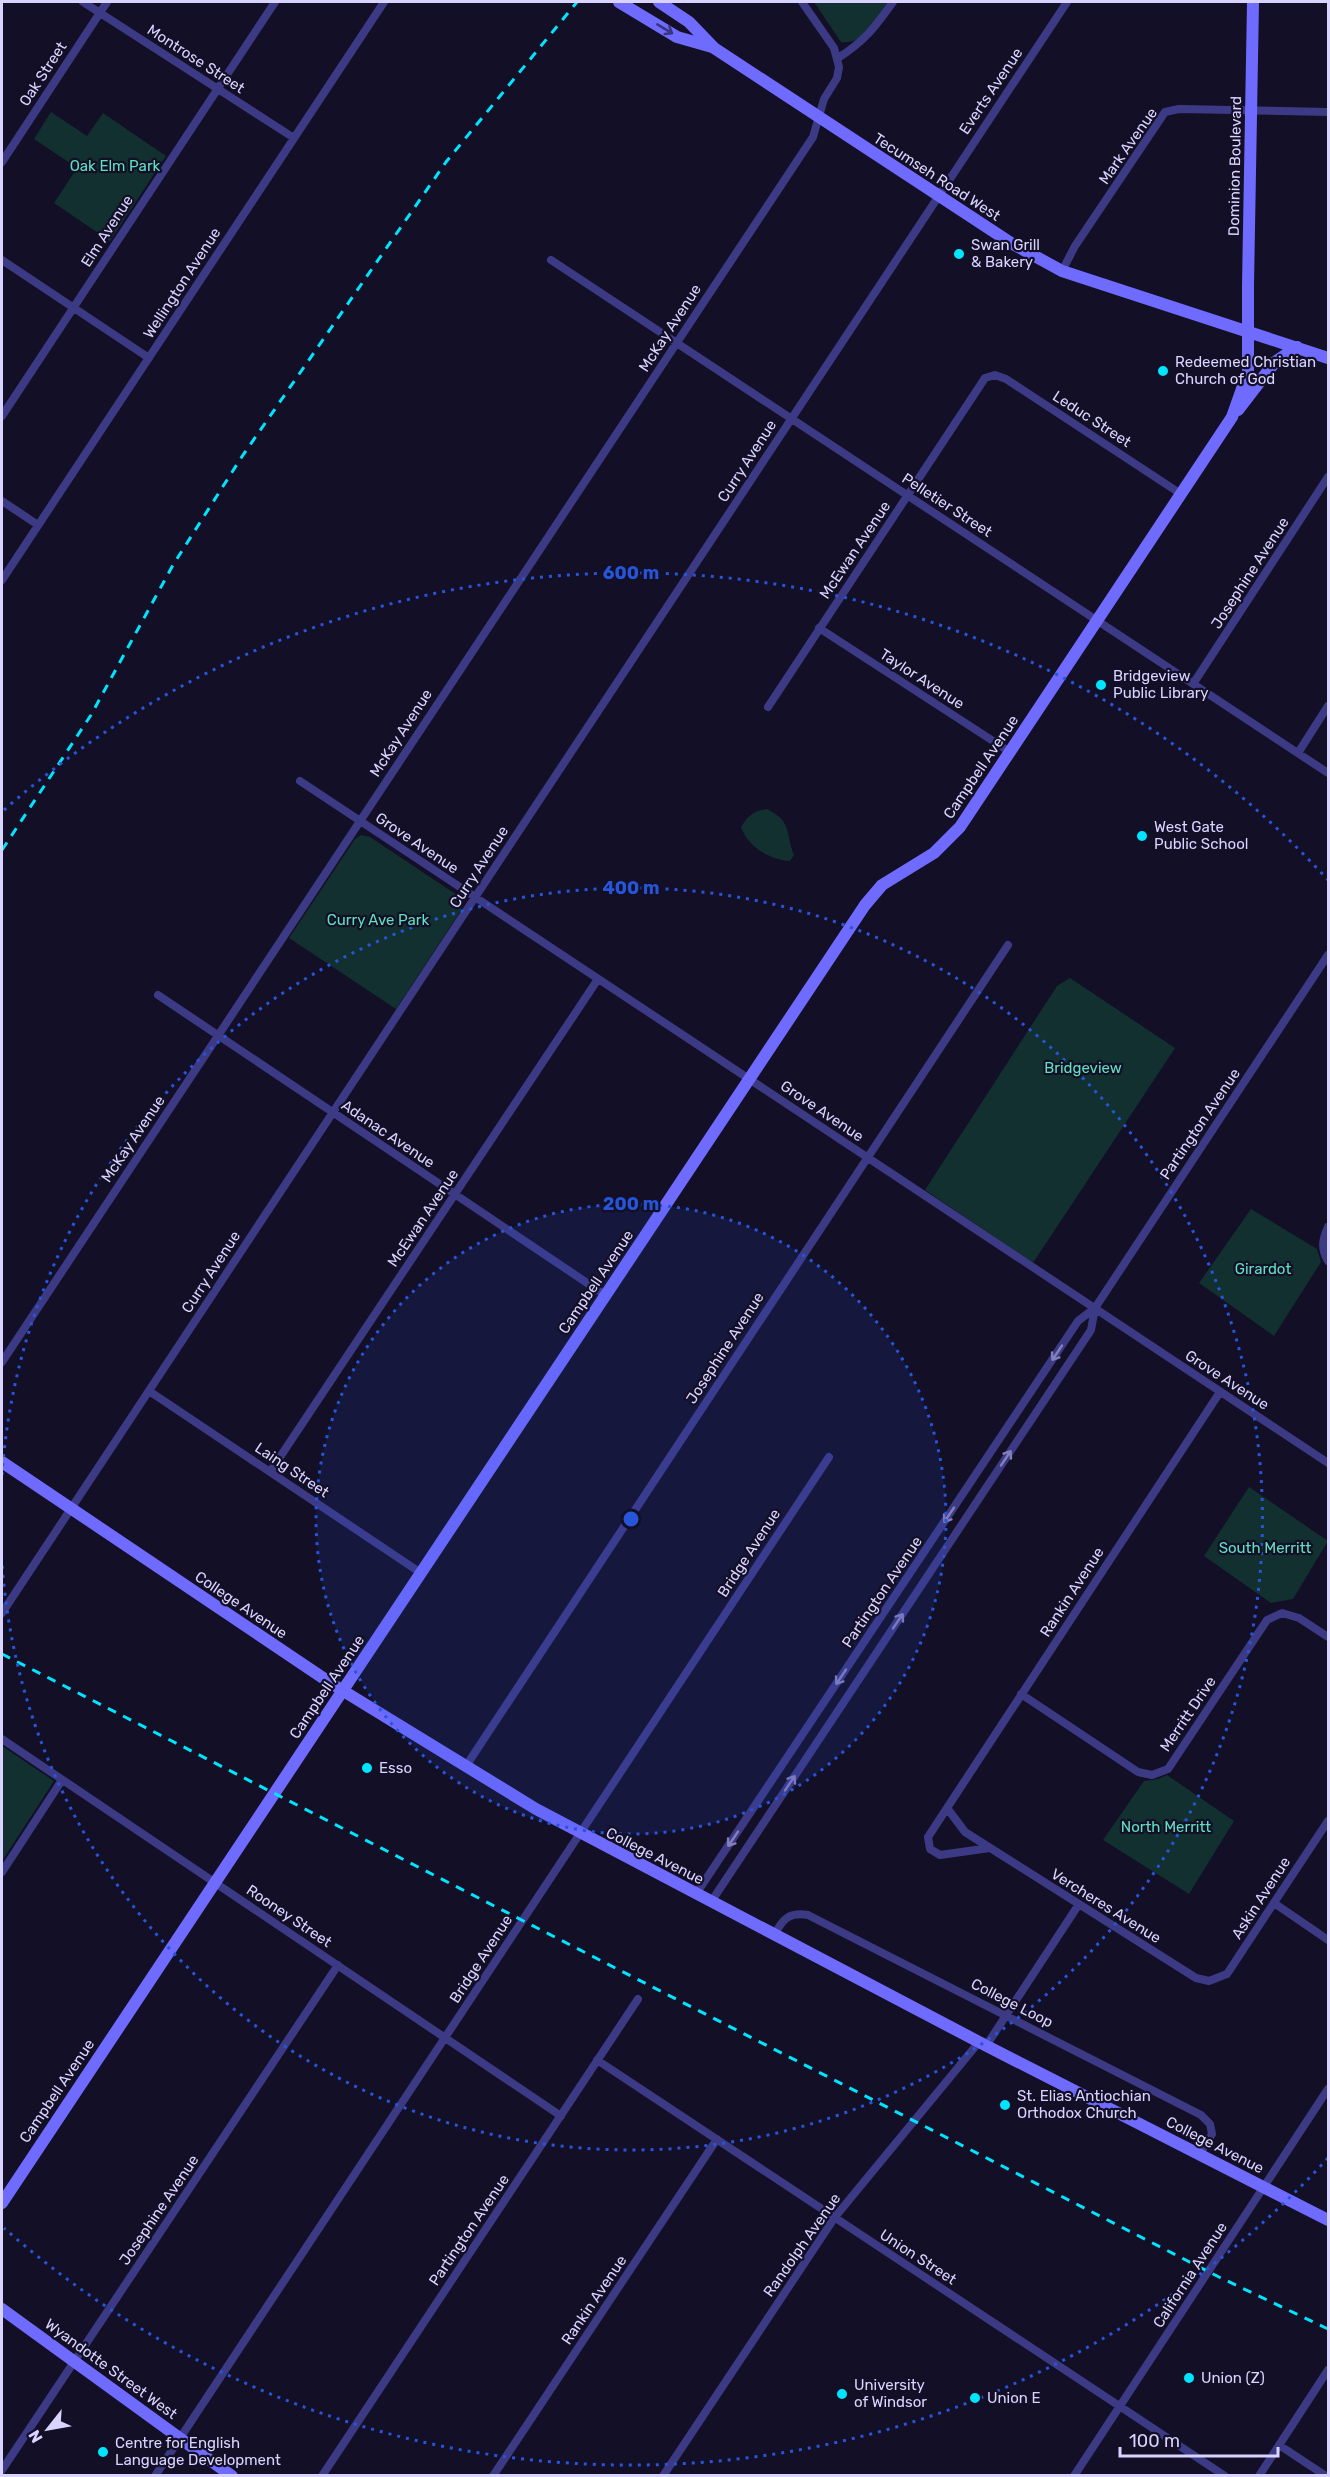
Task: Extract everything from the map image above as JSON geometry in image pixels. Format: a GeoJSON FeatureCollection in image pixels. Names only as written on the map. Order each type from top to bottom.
{"type":"FeatureCollection","features":[{"type":"Feature","properties":{"kind":"street","name":"Montrose Street"},"geometry":{"type":"LineString","coordinates":[[83,2],[294,138]]}},
{"type":"Feature","properties":{"kind":"street","name":"Oak Street"},"geometry":{"type":"LineString","coordinates":[[2,162],[107,2]]}},
{"type":"Feature","properties":{"kind":"street","name":"Elm Avenue"},"geometry":{"type":"LineString","coordinates":[[2,416],[275,2]]}},
{"type":"Feature","properties":{"kind":"street","name":"Wellington Avenue"},"geometry":{"type":"LineString","coordinates":[[2,580],[384,2]]}},
{"type":"Feature","properties":{"kind":"street","name":"Tecumseh Road West"},"geometry":{"type":"LineString","coordinates":[[619,2],[677,37],[714,48]]}},
{"type":"Feature","properties":{"kind":"street","name":"Tecumseh Road West"},"geometry":{"type":"LineString","coordinates":[[659,2],[689,22],[714,48],[1011,243],[1062,271],[1329,358]]}},
{"type":"Feature","properties":{"kind":"street"},"geometry":{"type":"LineString","coordinates":[[802,2],[838,58],[856,47],[872,33],[893,2]]}},
{"type":"Feature","properties":{"kind":"street","name":"Everts Avenue"},"geometry":{"type":"LineString","coordinates":[[938,195],[1067,2]]}},
{"type":"Feature","properties":{"kind":"street","name":"Dominion Boulevard"},"geometry":{"type":"LineString","coordinates":[[1247,331],[1253,2]]}},
{"type":"Feature","properties":{"kind":"street","name":"McKay Avenue"},"geometry":{"type":"LineString","coordinates":[[2,1362],[813,137],[824,99],[837,78],[838,58]]}},
{"type":"Feature","properties":{"kind":"street","name":"Mark Avenue"},"geometry":{"type":"LineString","coordinates":[[1062,271],[1076,246],[1165,112],[1179,109],[1329,112]]}},
{"type":"Feature","properties":{"kind":"street","name":"Curry Avenue"},"geometry":{"type":"LineString","coordinates":[[2,1613],[938,195]]}},
{"type":"Feature","properties":{"kind":"street"},"geometry":{"type":"LineString","coordinates":[[2,260],[149,358]]}},
{"type":"Feature","properties":{"kind":"street","name":"Pelletier Street"},"geometry":{"type":"LineString","coordinates":[[551,260],[1329,773]]}},
{"type":"Feature","properties":{"kind":"street","name":"Campbell Avenue"},"geometry":{"type":"LineString","coordinates":[[2,2203],[865,905],[882,885],[934,853],[960,826],[1010,752],[1232,417],[1248,372],[1247,331]]}},
{"type":"Feature","properties":{"kind":"street"},"geometry":{"type":"LineString","coordinates":[[1232,417],[1275,362],[1297,347]]}},
{"type":"Feature","properties":{"kind":"street","name":"Leduc Street"},"geometry":{"type":"LineString","coordinates":[[985,378],[995,375],[1006,379],[1181,494]]}},
{"type":"Feature","properties":{"kind":"street","name":"McEwan Avenue"},"geometry":{"type":"LineString","coordinates":[[768,706],[985,378]]}},
{"type":"Feature","properties":{"kind":"street","name":"Josephine Avenue"},"geometry":{"type":"LineString","coordinates":[[1193,684],[1329,477]]}},
{"type":"Feature","properties":{"kind":"street"},"geometry":{"type":"LineString","coordinates":[[2,501],[38,525]]}},
{"type":"Feature","properties":{"kind":"street","name":"Taylor Avenue"},"geometry":{"type":"LineString","coordinates":[[819,628],[1010,752]]}},
{"type":"Feature","properties":{"kind":"street"},"geometry":{"type":"LineString","coordinates":[[1298,753],[1329,706]]}},
{"type":"Feature","properties":{"kind":"street","name":"Grove Avenue"},"geometry":{"type":"LineString","coordinates":[[300,781],[1329,1463]]}},
{"type":"Feature","properties":{"kind":"street","name":"Josephine Avenue"},"geometry":{"type":"LineString","coordinates":[[466,1766],[1008,945]]}},
{"type":"Feature","properties":{"kind":"street","name":"Partington Avenue"},"geometry":{"type":"LineString","coordinates":[[696,1894],[1073,1329],[1095,1308],[1329,955]]}},
{"type":"Feature","properties":{"kind":"street","name":"McEwan Avenue"},"geometry":{"type":"LineString","coordinates":[[270,1472],[598,979]]}},
{"type":"Feature","properties":{"kind":"street","name":"Adanac Avenue"},"geometry":{"type":"LineString","coordinates":[[158,995],[605,1295]]}},
{"type":"Feature","properties":{"kind":"street"},"geometry":{"type":"LineString","coordinates":[[1329,1227],[1323,1238],[1322,1251],[1329,1261]]}},
{"type":"Feature","properties":{"kind":"street","name":"Partington Avenue"},"geometry":{"type":"LineString","coordinates":[[711,1902],[1091,1330],[1095,1308]]}},
{"type":"Feature","properties":{"kind":"street","name":"Laing Street"},"geometry":{"type":"LineString","coordinates":[[149,1391],[421,1573]]}},
{"type":"Feature","properties":{"kind":"street","name":"Rankin Avenue"},"geometry":{"type":"LineString","coordinates":[[946,1808],[1220,1392]]}},
{"type":"Feature","properties":{"kind":"street","name":"Bridge Avenue"},"geometry":{"type":"LineString","coordinates":[[155,2475],[829,1457]]}},
{"type":"Feature","properties":{"kind":"street","name":"College Avenue"},"geometry":{"type":"LineString","coordinates":[[2,1462],[343,1690],[580,1834],[776,1934],[983,2044],[1329,2220]]}},
{"type":"Feature","properties":{"kind":"street","name":"Merritt Drive"},"geometry":{"type":"LineString","coordinates":[[1022,1694],[1138,1772],[1152,1775],[1168,1769],[1267,1620],[1282,1613],[1299,1618],[1329,1637]]}},
{"type":"Feature","properties":{"kind":"street","name":"Rooney Street"},"geometry":{"type":"LineString","coordinates":[[2,1739],[561,2116]]}},
{"type":"Feature","properties":{"kind":"street"},"geometry":{"type":"LineString","coordinates":[[2,1872],[62,1780]]}},
{"type":"Feature","properties":{"kind":"street"},"geometry":{"type":"LineString","coordinates":[[946,1808],[928,1837],[930,1849],[940,1855],[990,1848]]}},
{"type":"Feature","properties":{"kind":"street","name":"Vercheres Avenue"},"geometry":{"type":"LineString","coordinates":[[946,1808],[965,1832],[1196,1978],[1209,1981]]}},
{"type":"Feature","properties":{"kind":"street","name":"Askin Avenue"},"geometry":{"type":"LineString","coordinates":[[1209,1981],[1227,1974],[1329,1821]]}},
{"type":"Feature","properties":{"kind":"street"},"geometry":{"type":"LineString","coordinates":[[1274,1903],[1329,1940]]}},
{"type":"Feature","properties":{"kind":"street","name":"Randolph Avenue"},"geometry":{"type":"LineString","coordinates":[[663,2475],[835,2217],[1006,2016],[1079,1904]]}},
{"type":"Feature","properties":{"kind":"street","name":"College Loop"},"geometry":{"type":"LineString","coordinates":[[776,1934],[787,1916],[797,1913],[808,1915],[1201,2115],[1210,2124],[1212,2134],[1200,2154]]}},
{"type":"Feature","properties":{"kind":"street","name":"Josephine Avenue"},"geometry":{"type":"LineString","coordinates":[[2,2470],[338,1965]]}},
{"type":"Feature","properties":{"kind":"street","name":"Partington Avenue"},"geometry":{"type":"LineString","coordinates":[[322,2475],[638,1999]]}},
{"type":"Feature","properties":{"kind":"street","name":"Union Street"},"geometry":{"type":"LineString","coordinates":[[597,2060],[1225,2475]]}},
{"type":"Feature","properties":{"kind":"street","name":"California Avenue"},"geometry":{"type":"LineString","coordinates":[[1074,2475],[1329,2089]]}},
{"type":"Feature","properties":{"kind":"street","name":"Rankin Avenue"},"geometry":{"type":"LineString","coordinates":[[493,2475],[717,2139]]}},
{"type":"Feature","properties":{"kind":"street","name":"Wyandotte Street West"},"geometry":{"type":"LineString","coordinates":[[2,2309],[232,2475]]}},
{"type":"Feature","properties":{"kind":"street"},"geometry":{"type":"LineString","coordinates":[[1259,2475],[1329,2370]]}},
{"type":"Feature","properties":{"kind":"street"},"geometry":{"type":"LineString","coordinates":[[1279,2445],[1326,2475]]}},
{"type":"Feature","properties":{"kind":"green space"},"geometry":{"type":"Polygon","coordinates":[[[814,2],[888,2],[869,30],[857,39],[841,42],[814,2]]]}},
{"type":"Feature","properties":{"kind":"green space","name":"Oak Elm Park"},"geometry":{"type":"Polygon","coordinates":[[[51,112],[87,136],[103,113],[166,156],[110,241],[54,203],[77,168],[34,139],[51,112]]]}},
{"type":"Feature","properties":{"kind":"green space"},"geometry":{"type":"Polygon","coordinates":[[[767,809],[785,823],[794,855],[790,861],[775,858],[761,851],[744,834],[741,827],[746,820],[758,811],[767,809]]]}},
{"type":"Feature","properties":{"kind":"green space","name":"Curry Ave Park"},"geometry":{"type":"Polygon","coordinates":[[[361,835],[370,837],[457,895],[463,903],[460,912],[396,1009],[289,938],[355,839],[361,835]]]}},
{"type":"Feature","properties":{"kind":"green space","name":"Bridgeview"},"geometry":{"type":"Polygon","coordinates":[[[1070,978],[1175,1048],[1033,1263],[925,1190],[1057,986],[1070,978]]]}},
{"type":"Feature","properties":{"kind":"green space","name":"Girardot"},"geometry":{"type":"Polygon","coordinates":[[[1251,1209],[1317,1249],[1321,1262],[1274,1336],[1199,1283],[1251,1209]]]}},
{"type":"Feature","properties":{"kind":"green space","name":"South Merritt"},"geometry":{"type":"Polygon","coordinates":[[[1249,1487],[1328,1541],[1293,1599],[1271,1603],[1204,1556],[1249,1487]]]}},
{"type":"Feature","properties":{"kind":"green space"},"geometry":{"type":"Polygon","coordinates":[[[2,1746],[54,1781],[2,1861],[2,1746]]]}},
{"type":"Feature","properties":{"kind":"green space","name":"North Merritt"},"geometry":{"type":"Polygon","coordinates":[[[1167,1775],[1234,1821],[1189,1894],[1103,1840],[1144,1781],[1167,1775]]]}},
{"type":"Feature","properties":{"kind":"railway"},"geometry":{"type":"LineString","coordinates":[[2,850],[91,715],[173,565],[241,458],[446,162],[577,2]]}},
{"type":"Feature","properties":{"kind":"railway"},"geometry":{"type":"LineString","coordinates":[[2,1654],[1219,2277],[1328,2329]]}},
{"type":"Feature","properties":{"kind":"place","name":"Swan Grill & Bakery"},"geometry":{"type":"Point","coordinates":[959,254]}},
{"type":"Feature","properties":{"kind":"place","name":"Redeemed Christian Church of God"},"geometry":{"type":"Point","coordinates":[1163,371]}},
{"type":"Feature","properties":{"kind":"place","name":"Bridgeview Public Library"},"geometry":{"type":"Point","coordinates":[1101,685]}},
{"type":"Feature","properties":{"kind":"place","name":"West Gate Public School"},"geometry":{"type":"Point","coordinates":[1142,836]}},
{"type":"Feature","properties":{"kind":"place","name":"Esso"},"geometry":{"type":"Point","coordinates":[367,1768]}},
{"type":"Feature","properties":{"kind":"place","name":"St. Elias Antiochian Orthodox Church"},"geometry":{"type":"Point","coordinates":[1005,2105]}},
{"type":"Feature","properties":{"kind":"place","name":"Union (Z)"},"geometry":{"type":"Point","coordinates":[1189,2378]}},
{"type":"Feature","properties":{"kind":"place","name":"University of Windsor"},"geometry":{"type":"Point","coordinates":[842,2394]}},
{"type":"Feature","properties":{"kind":"place","name":"Union E"},"geometry":{"type":"Point","coordinates":[975,2398]}},
{"type":"Feature","properties":{"kind":"place","name":"Centre for English Language Development"},"geometry":{"type":"Point","coordinates":[103,2452]}}]}
